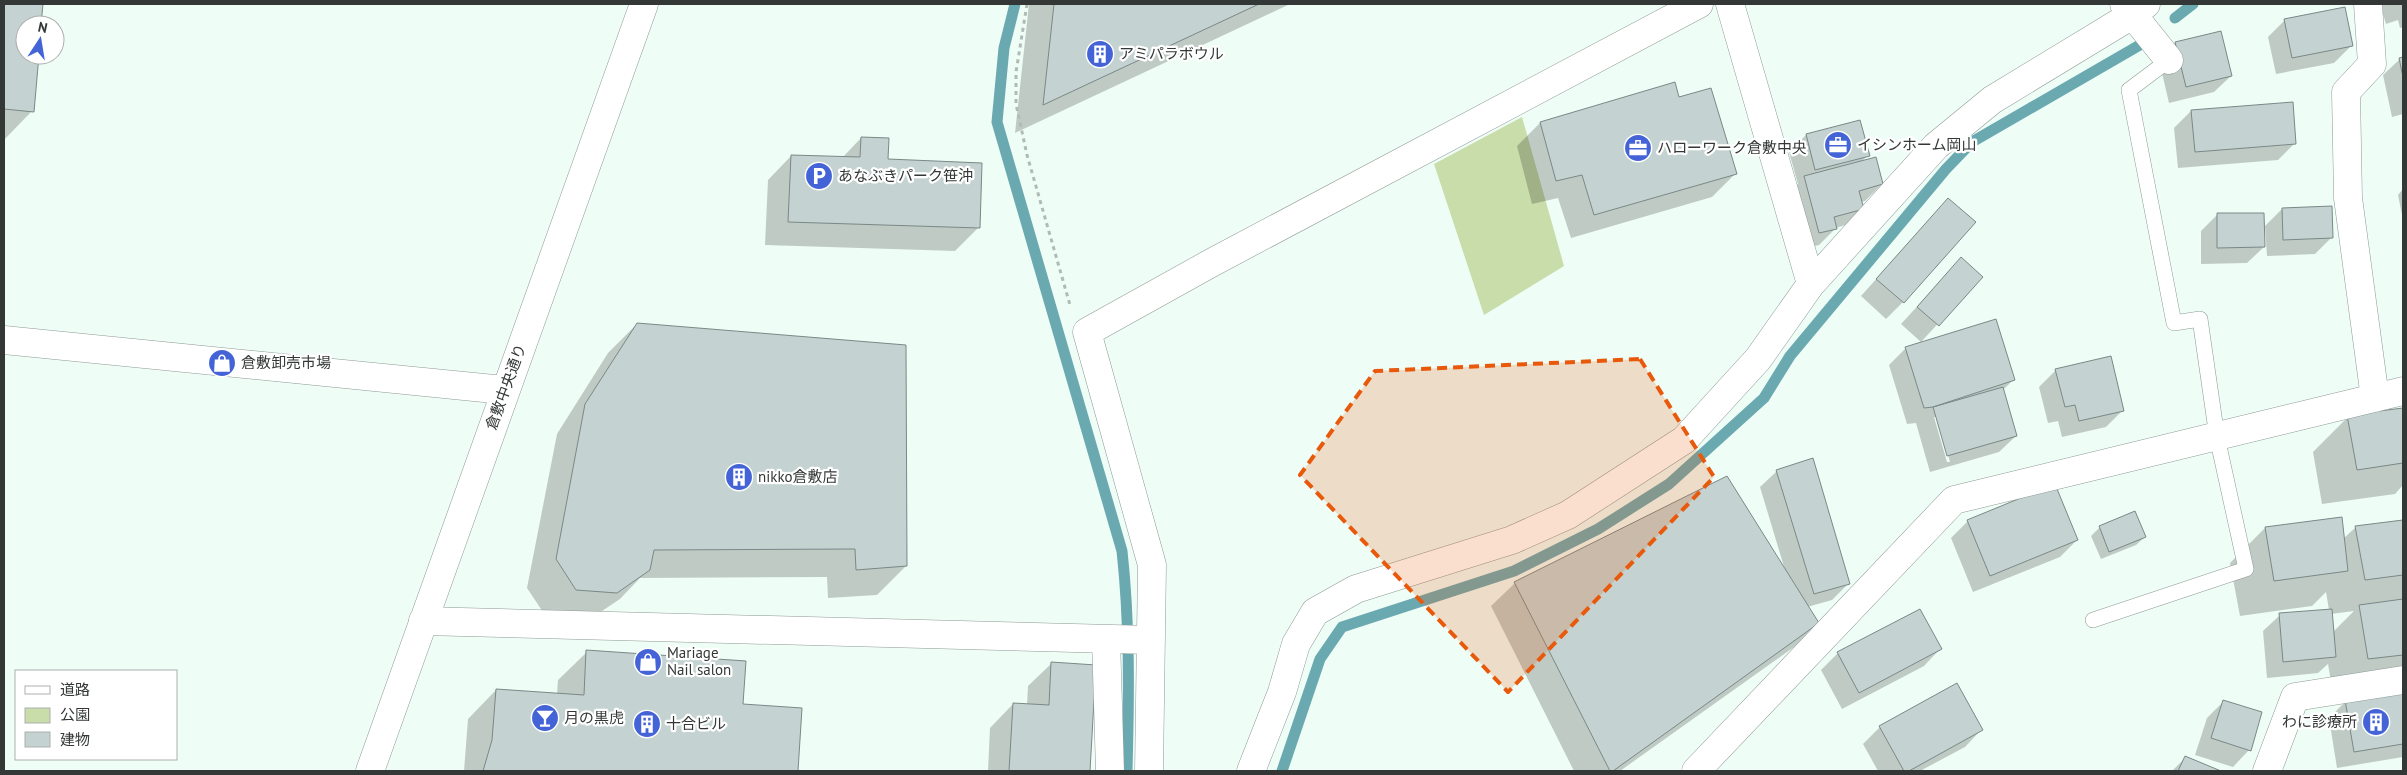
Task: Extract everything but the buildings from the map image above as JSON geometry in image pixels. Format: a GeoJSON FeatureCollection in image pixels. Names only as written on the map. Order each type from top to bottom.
{"type":"FeatureCollection","features":[{"type":"Feature","properties":{"kind":"street","name":"倉敷中央通り"},"geometry":{"type":"LineString","coordinates":[[370,771],[504,390],[644,4]]}},
{"type":"Feature","properties":{"kind":"street"},"geometry":{"type":"LineString","coordinates":[[1110,771],[1128,640],[1152,565],[1087,332],[1213,262],[1699,4]]}},
{"type":"Feature","properties":{"kind":"street"},"geometry":{"type":"LineString","coordinates":[[1730,4],[1811,284]]}},
{"type":"Feature","properties":{"kind":"street"},"geometry":{"type":"LineString","coordinates":[[2368,4],[2372,64],[2346,92],[2348,198],[2375,398]]}},
{"type":"Feature","properties":{"kind":"street"},"geometry":{"type":"LineString","coordinates":[[1251,771],[1282,692],[1296,644],[1315,612],[1356,589],[1512,540],[1568,516],[1684,440],[1758,359],[1811,284],[1936,146],[1992,100],[2134,7],[2169,60]]}},
{"type":"Feature","properties":{"kind":"street"},"geometry":{"type":"LineString","coordinates":[[4,340],[504,390]]}},
{"type":"Feature","properties":{"kind":"street"},"geometry":{"type":"LineString","coordinates":[[1696,771],[1954,500],[2403,391]]}},
{"type":"Feature","properties":{"kind":"street"},"geometry":{"type":"LineString","coordinates":[[423,621],[1128,640]]}},
{"type":"Feature","properties":{"kind":"street"},"geometry":{"type":"LineString","coordinates":[[1128,640],[1149,771]]}},
{"type":"Feature","properties":{"kind":"street"},"geometry":{"type":"LineString","coordinates":[[2267,771],[2295,697],[2403,680]]}},
{"type":"Feature","properties":{"kind":"lane"},"geometry":{"type":"LineString","coordinates":[[2093,620],[2246,570],[2217,436],[2200,320],[2174,323],[2130,90],[2169,60]]}},
{"type":"Feature","properties":{"kind":"path"},"geometry":{"type":"LineString","coordinates":[[1027,4],[1016,72],[1016,104],[1027,155],[1072,313],[1087,332]]}},
{"type":"Feature","properties":{"kind":"highlighted area"},"geometry":{"type":"Polygon","coordinates":[[[1640,359],[1714,477],[1508,692],[1300,475],[1375,371],[1640,359]]]}},
{"type":"Feature","properties":{"kind":"green space"},"geometry":{"type":"Polygon","coordinates":[[[1522,117],[1564,266],[1484,315],[1434,164],[1522,117]]]}},
{"type":"Feature","properties":{"kind":"waterway"},"geometry":{"type":"LineString","coordinates":[[1015,4],[1004,48],[997,122],[1122,551],[1128,661],[1127,771]]}},
{"type":"Feature","properties":{"kind":"waterway"},"geometry":{"type":"LineString","coordinates":[[2175,18],[2193,4]]}},
{"type":"Feature","properties":{"kind":"waterway"},"geometry":{"type":"LineString","coordinates":[[1282,771],[1320,659],[1342,627],[1514,571],[1598,529],[1669,484],[1764,398],[1790,356],[1946,169],[1972,142],[2145,42]]}},
{"type":"Feature","properties":{"kind":"place","name":"アミパラボウル"},"geometry":{"type":"Point","coordinates":[1100,54]}},
{"type":"Feature","properties":{"kind":"place","name":"イシンホーム岡山"},"geometry":{"type":"Point","coordinates":[1838,145]}},
{"type":"Feature","properties":{"kind":"place","name":"ハローワーク倉敷中央"},"geometry":{"type":"Point","coordinates":[1638,148]}},
{"type":"Feature","properties":{"kind":"place","name":"あなぶきパーク笹沖"},"geometry":{"type":"Point","coordinates":[819,176]}},
{"type":"Feature","properties":{"kind":"place","name":"倉敷卸売市場"},"geometry":{"type":"Point","coordinates":[222,363]}},
{"type":"Feature","properties":{"kind":"place","name":"nikko倉敷店"},"geometry":{"type":"Point","coordinates":[739,477]}},
{"type":"Feature","properties":{"kind":"place","name":"Mariage Nail salon"},"geometry":{"type":"Point","coordinates":[648,662]}},
{"type":"Feature","properties":{"kind":"place","name":"月の黒虎"},"geometry":{"type":"Point","coordinates":[545,718]}},
{"type":"Feature","properties":{"kind":"place","name":"わに診療所"},"geometry":{"type":"Point","coordinates":[2376,722]}},
{"type":"Feature","properties":{"kind":"place","name":"十合ビル"},"geometry":{"type":"Point","coordinates":[647,724]}}]}
